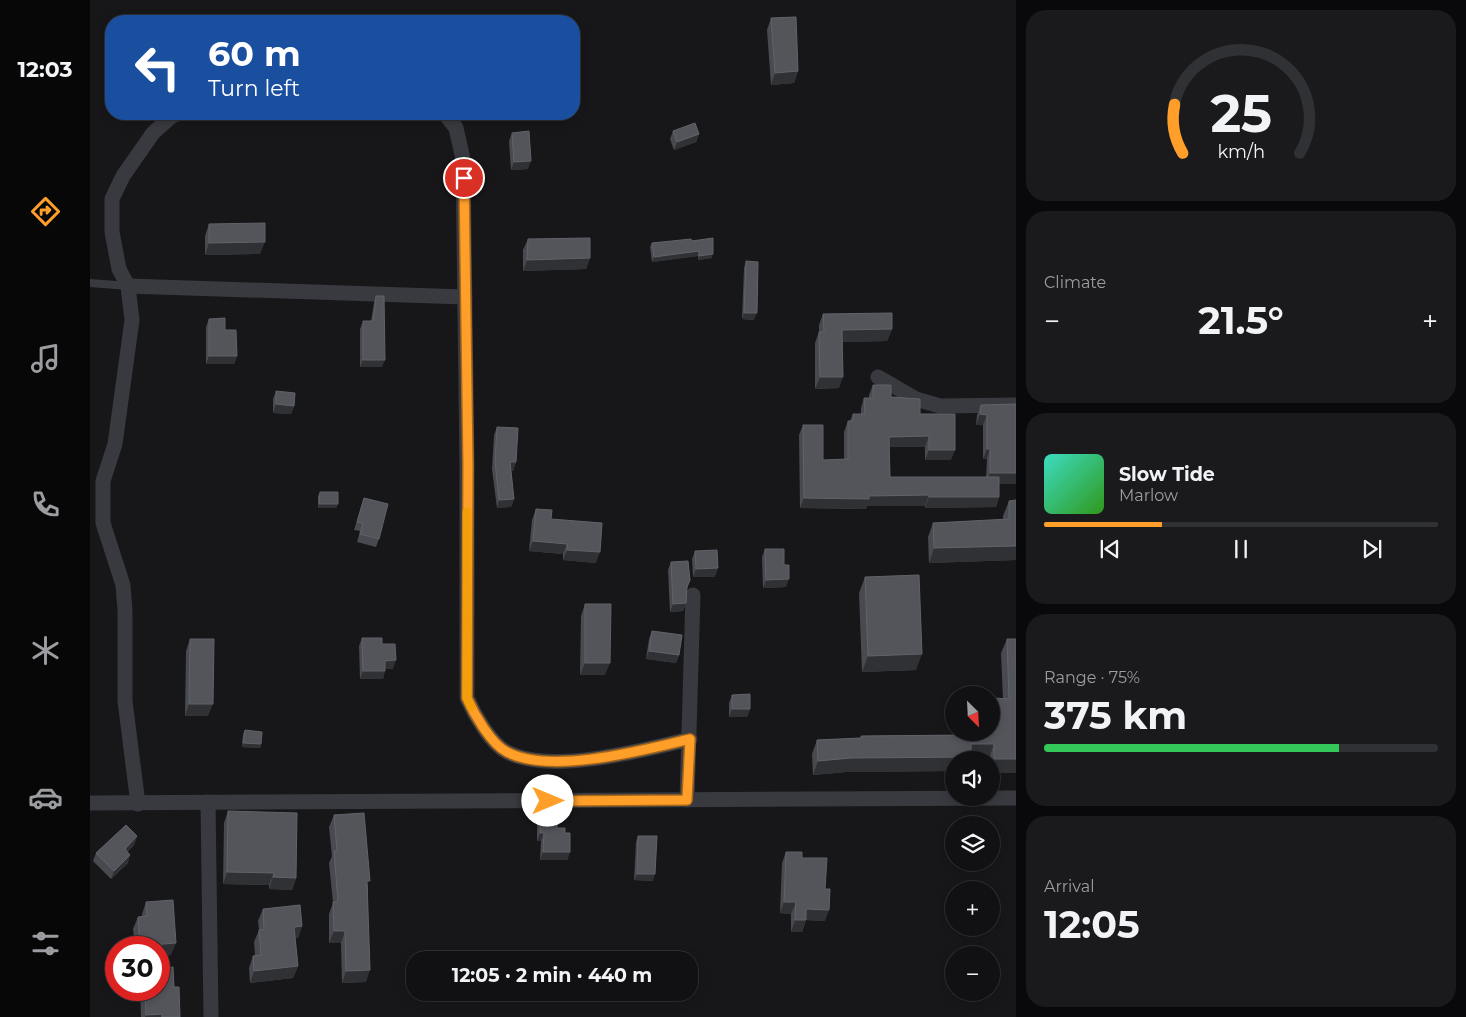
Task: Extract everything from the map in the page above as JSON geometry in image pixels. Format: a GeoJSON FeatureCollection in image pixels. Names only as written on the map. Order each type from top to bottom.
{"type":"FeatureCollection","features":[{"type":"Feature","properties":{"kind":"street"},"geometry":{"type":"LineString","coordinates":[[138,804],[125,701],[125,611],[123,585],[103,522],[103,481],[115,444],[132,320],[128,286],[120,270],[112,232],[112,199],[123,176],[153,133],[168,120]]}},
{"type":"Feature","properties":{"kind":"street"},"geometry":{"type":"LineString","coordinates":[[450,120],[456,128],[463,159],[468,465],[467,698],[478,722],[506,752],[531,760],[585,760],[634,752],[690,739]]}},
{"type":"Feature","properties":{"kind":"street"},"geometry":{"type":"LineString","coordinates":[[128,286],[465,297]]}},
{"type":"Feature","properties":{"kind":"street"},"geometry":{"type":"LineString","coordinates":[[878,377],[929,404],[940,406],[1016,405]]}},
{"type":"Feature","properties":{"kind":"street"},"geometry":{"type":"LineString","coordinates":[[687,800],[693,595]]}},
{"type":"Feature","properties":{"kind":"street"},"geometry":{"type":"LineString","coordinates":[[90,803],[1016,798]]}},
{"type":"Feature","properties":{"kind":"street"},"geometry":{"type":"LineString","coordinates":[[208,802],[210,1017]]}},
{"type":"Feature","properties":{"kind":"lane"},"geometry":{"type":"LineString","coordinates":[[90,283],[128,286]]}},
{"type":"Feature","properties":{"kind":"building"},"geometry":{"type":"Polygon","coordinates":[[[796,17],[798,71],[775,73],[771,18],[796,17]]]}},
{"type":"Feature","properties":{"kind":"building"},"geometry":{"type":"Polygon","coordinates":[[[695,123],[699,134],[677,142],[673,131],[695,123]]]}},
{"type":"Feature","properties":{"kind":"building"},"geometry":{"type":"Polygon","coordinates":[[[529,131],[531,161],[514,162],[512,133],[529,131]]]}},
{"type":"Feature","properties":{"kind":"building"},"geometry":{"type":"Polygon","coordinates":[[[265,223],[265,242],[209,243],[209,224],[265,223]]]}},
{"type":"Feature","properties":{"kind":"building"},"geometry":{"type":"Polygon","coordinates":[[[590,238],[590,258],[527,260],[528,239],[590,238]]]}},
{"type":"Feature","properties":{"kind":"building"},"geometry":{"type":"Polygon","coordinates":[[[713,238],[713,254],[699,256],[699,251],[654,257],[652,243],[713,238]]]}},
{"type":"Feature","properties":{"kind":"building"},"geometry":{"type":"Polygon","coordinates":[[[746,261],[758,262],[757,313],[744,313],[746,261]]]}},
{"type":"Feature","properties":{"kind":"building"},"geometry":{"type":"Polygon","coordinates":[[[376,296],[384,296],[385,360],[363,360],[363,321],[373,321],[376,296]]]}},
{"type":"Feature","properties":{"kind":"building"},"geometry":{"type":"Polygon","coordinates":[[[892,313],[892,329],[842,330],[843,377],[820,377],[819,332],[824,332],[823,314],[892,313]]]}},
{"type":"Feature","properties":{"kind":"building"},"geometry":{"type":"Polygon","coordinates":[[[225,318],[225,330],[236,330],[237,356],[209,356],[209,319],[225,318]]]}},
{"type":"Feature","properties":{"kind":"building"},"geometry":{"type":"Polygon","coordinates":[[[873,385],[891,385],[891,397],[920,399],[920,414],[955,414],[955,450],[929,450],[929,436],[889,437],[890,477],[999,477],[999,497],[929,497],[929,495],[869,496],[869,499],[804,498],[803,425],[823,425],[823,460],[848,459],[848,421],[853,421],[853,414],[865,414],[864,398],[873,398],[873,385]]]}},
{"type":"Feature","properties":{"kind":"building"},"geometry":{"type":"Polygon","coordinates":[[[276,391],[295,393],[294,406],[276,404],[276,391]]]}},
{"type":"Feature","properties":{"kind":"building"},"geometry":{"type":"Polygon","coordinates":[[[1016,404],[1016,473],[990,473],[990,449],[987,449],[987,415],[980,414],[981,405],[1016,404]]]}},
{"type":"Feature","properties":{"kind":"building"},"geometry":{"type":"Polygon","coordinates":[[[497,427],[518,428],[516,462],[510,462],[514,499],[499,500],[495,461],[497,427]]]}},
{"type":"Feature","properties":{"kind":"building"},"geometry":{"type":"Polygon","coordinates":[[[320,492],[338,492],[338,504],[319,504],[320,492]]]}},
{"type":"Feature","properties":{"kind":"building"},"geometry":{"type":"Polygon","coordinates":[[[364,498],[388,504],[379,539],[360,534],[363,523],[357,522],[364,498]]]}},
{"type":"Feature","properties":{"kind":"building"},"geometry":{"type":"Polygon","coordinates":[[[1016,500],[1016,546],[934,548],[933,523],[1009,519],[1009,501],[1016,500]]]}},
{"type":"Feature","properties":{"kind":"building"},"geometry":{"type":"Polygon","coordinates":[[[536,509],[552,510],[551,519],[602,523],[600,552],[567,550],[567,544],[533,541],[536,509]]]}},
{"type":"Feature","properties":{"kind":"building"},"geometry":{"type":"Polygon","coordinates":[[[765,549],[784,549],[784,565],[789,565],[789,579],[766,580],[765,549]]]}},
{"type":"Feature","properties":{"kind":"building"},"geometry":{"type":"Polygon","coordinates":[[[717,550],[718,568],[696,569],[695,551],[717,550]]]}},
{"type":"Feature","properties":{"kind":"building"},"geometry":{"type":"Polygon","coordinates":[[[688,561],[690,580],[687,587],[686,603],[673,604],[671,562],[688,561]]]}},
{"type":"Feature","properties":{"kind":"building"},"geometry":{"type":"Polygon","coordinates":[[[919,575],[922,654],[868,656],[865,577],[919,575]]]}},
{"type":"Feature","properties":{"kind":"building"},"geometry":{"type":"Polygon","coordinates":[[[585,604],[611,604],[610,663],[585,663],[585,604]]]}},
{"type":"Feature","properties":{"kind":"building"},"geometry":{"type":"Polygon","coordinates":[[[652,631],[682,635],[679,655],[649,651],[652,631]]]}},
{"type":"Feature","properties":{"kind":"building"},"geometry":{"type":"Polygon","coordinates":[[[362,638],[382,638],[382,644],[395,644],[396,660],[385,661],[385,671],[363,671],[362,638]]]}},
{"type":"Feature","properties":{"kind":"building"},"geometry":{"type":"Polygon","coordinates":[[[190,639],[214,639],[213,704],[189,704],[190,639]]]}},
{"type":"Feature","properties":{"kind":"building"},"geometry":{"type":"Polygon","coordinates":[[[1007,639],[1016,639],[1016,759],[1000,759],[1000,751],[994,751],[994,744],[971,744],[971,751],[945,751],[945,757],[851,758],[818,761],[817,740],[861,738],[861,736],[945,735],[945,741],[1000,741],[1000,698],[1009,699],[1007,639]]]}},
{"type":"Feature","properties":{"kind":"building"},"geometry":{"type":"Polygon","coordinates":[[[750,694],[750,709],[732,709],[732,695],[750,694]]]}},
{"type":"Feature","properties":{"kind":"building"},"geometry":{"type":"Polygon","coordinates":[[[245,730],[262,732],[261,744],[243,743],[245,730]]]}},
{"type":"Feature","properties":{"kind":"building"},"geometry":{"type":"Polygon","coordinates":[[[228,811],[297,813],[296,878],[273,877],[274,873],[227,872],[228,811]]]}},
{"type":"Feature","properties":{"kind":"building"},"geometry":{"type":"Polygon","coordinates":[[[364,813],[370,881],[367,881],[370,970],[346,971],[345,931],[334,931],[333,902],[338,902],[334,851],[337,851],[334,815],[364,813]]]}},
{"type":"Feature","properties":{"kind":"building"},"geometry":{"type":"Polygon","coordinates":[[[540,815],[557,815],[557,828],[565,828],[565,833],[570,833],[570,852],[543,852],[544,833],[540,833],[540,815]]]}},
{"type":"Feature","properties":{"kind":"building"},"geometry":{"type":"Polygon","coordinates":[[[126,825],[137,836],[125,849],[130,855],[114,871],[96,853],[126,825]]]}},
{"type":"Feature","properties":{"kind":"building"},"geometry":{"type":"Polygon","coordinates":[[[638,836],[657,836],[655,874],[637,874],[638,836]]]}},
{"type":"Feature","properties":{"kind":"building"},"geometry":{"type":"Polygon","coordinates":[[[786,852],[802,852],[802,858],[827,858],[825,889],[830,889],[829,910],[806,909],[806,920],[795,920],[796,902],[784,902],[786,852]]]}},
{"type":"Feature","properties":{"kind":"building"},"geometry":{"type":"Polygon","coordinates":[[[173,900],[176,943],[170,944],[170,936],[139,936],[138,917],[147,916],[146,902],[173,900]]]}},
{"type":"Feature","properties":{"kind":"building"},"geometry":{"type":"Polygon","coordinates":[[[300,905],[302,926],[294,927],[298,966],[254,971],[253,956],[261,955],[259,930],[264,929],[263,909],[300,905]]]}},
{"type":"Feature","properties":{"kind":"building"},"geometry":{"type":"Polygon","coordinates":[[[170,967],[173,967],[174,987],[179,987],[180,1017],[162,1017],[162,1014],[146,1015],[145,1001],[170,1001],[170,967]]]}},
{"type":"Feature","properties":{"kind":"slow traffic"},"geometry":{"type":"LineString","coordinates":[[467,512],[467,698],[471,707]]}},
{"type":"Feature","properties":{"kind":"route"},"geometry":{"type":"LineString","coordinates":[[464,178],[468,465],[467,698],[478,722],[506,752],[531,760],[585,760],[634,752],[690,739],[687,800],[548,801]]}}]}
